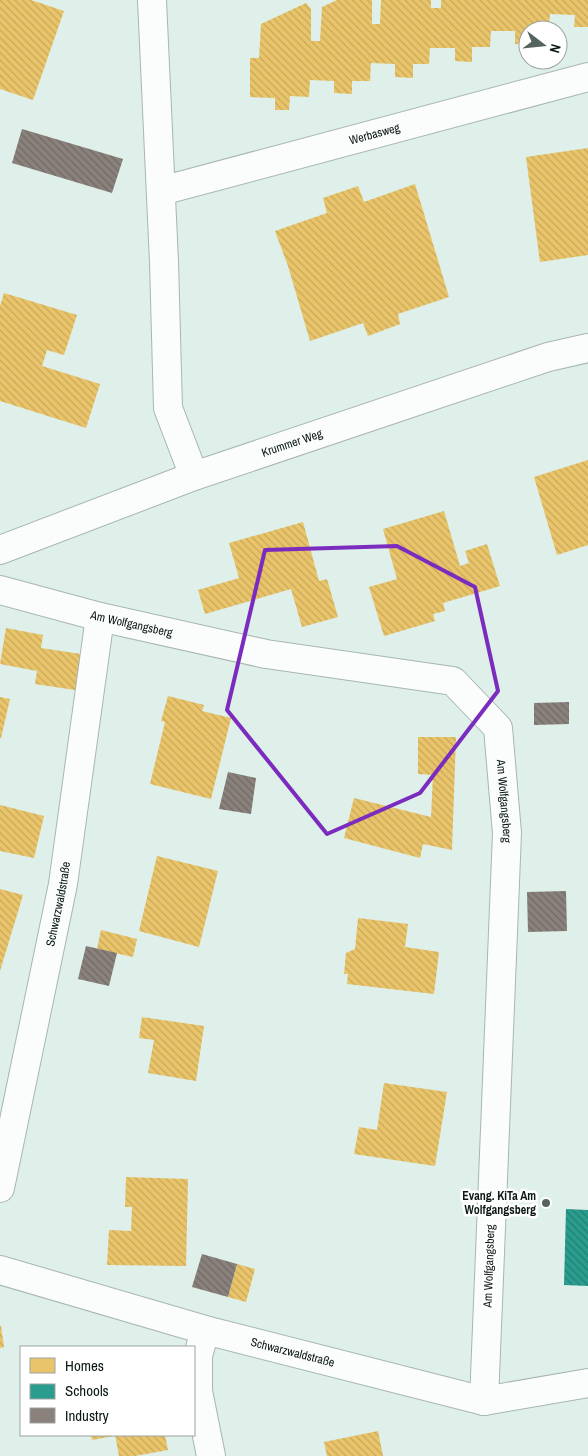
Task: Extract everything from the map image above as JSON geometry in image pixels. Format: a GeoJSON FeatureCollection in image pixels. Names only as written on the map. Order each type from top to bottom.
{"type":"FeatureCollection","features":[{"type":"Feature","properties":{"kind":"street"},"geometry":{"type":"LineString","coordinates":[[152,0],[161,191],[168,408],[194,476]]}},
{"type":"Feature","properties":{"kind":"street","name":"Werbasweg"},"geometry":{"type":"LineString","coordinates":[[161,191],[588,77]]}},
{"type":"Feature","properties":{"kind":"street","name":"Krummer Weg"},"geometry":{"type":"LineString","coordinates":[[0,550],[194,476],[548,357],[588,348]]}},
{"type":"Feature","properties":{"kind":"street","name":"Am Wolfgangsberg"},"geometry":{"type":"LineString","coordinates":[[0,590],[100,617],[266,654],[453,681],[498,728],[507,833],[484,1402]]}},
{"type":"Feature","properties":{"kind":"street","name":"Schwarzwaldstraße"},"geometry":{"type":"LineString","coordinates":[[0,1188],[63,884],[100,617]]}},
{"type":"Feature","properties":{"kind":"street","name":"Schwarzwaldstraße"},"geometry":{"type":"LineString","coordinates":[[0,1270],[205,1330],[484,1402],[588,1383]]}},
{"type":"Feature","properties":{"kind":"street"},"geometry":{"type":"LineString","coordinates":[[205,1330],[198,1356],[198,1391],[211,1456]]}},
{"type":"Feature","properties":{"kind":"highlighted area"},"geometry":{"type":"Polygon","coordinates":[[[397,546],[475,587],[498,691],[420,793],[327,834],[227,710],[265,550],[397,546]]]}},
{"type":"Feature","properties":{"kind":"building: Homes"},"geometry":{"type":"Polygon","coordinates":[[[0,0],[31,0],[64,11],[33,100],[0,89],[0,0]]]}},
{"type":"Feature","properties":{"kind":"building: Homes"},"geometry":{"type":"Polygon","coordinates":[[[337,0],[372,0],[372,24],[380,24],[381,0],[431,0],[431,8],[441,8],[441,0],[588,0],[588,27],[574,27],[575,15],[550,14],[550,20],[518,20],[518,44],[515,44],[515,31],[491,31],[490,47],[472,47],[472,62],[455,61],[455,48],[430,48],[429,64],[413,64],[413,78],[395,77],[395,64],[371,63],[370,81],[352,81],[352,94],[334,93],[334,81],[310,80],[309,97],[290,96],[289,110],[275,110],[275,98],[250,97],[250,58],[259,58],[261,24],[306,3],[311,9],[311,41],[320,41],[322,7],[337,0]]]}},
{"type":"Feature","properties":{"kind":"building: Homes"},"geometry":{"type":"Polygon","coordinates":[[[588,148],[588,255],[540,262],[526,157],[588,148]]]}},
{"type":"Feature","properties":{"kind":"building: Homes"},"geometry":{"type":"Polygon","coordinates":[[[415,184],[449,297],[398,314],[400,324],[368,336],[363,323],[310,341],[288,266],[275,231],[327,213],[323,198],[358,186],[364,202],[415,184]]]}},
{"type":"Feature","properties":{"kind":"building: Homes"},"geometry":{"type":"Polygon","coordinates":[[[4,293],[77,315],[64,355],[47,350],[42,366],[100,384],[86,428],[0,401],[0,306],[4,293]]]}},
{"type":"Feature","properties":{"kind":"building: Homes"},"geometry":{"type":"Polygon","coordinates":[[[588,460],[588,545],[557,555],[534,477],[588,460]]]}},
{"type":"Feature","properties":{"kind":"building: Homes"},"geometry":{"type":"Polygon","coordinates":[[[444,511],[460,566],[469,563],[465,551],[487,544],[500,586],[443,603],[445,611],[433,614],[435,621],[384,636],[369,587],[397,579],[383,529],[444,511]]]}},
{"type":"Feature","properties":{"kind":"building: Homes"},"geometry":{"type":"Polygon","coordinates":[[[303,522],[319,581],[327,579],[338,617],[302,627],[291,589],[205,614],[198,590],[239,578],[229,543],[303,522]]]}},
{"type":"Feature","properties":{"kind":"building: Homes"},"geometry":{"type":"Polygon","coordinates":[[[6,628],[43,635],[41,648],[81,654],[81,691],[35,684],[37,671],[0,664],[6,628]]]}},
{"type":"Feature","properties":{"kind":"building: Homes"},"geometry":{"type":"Polygon","coordinates":[[[168,696],[204,705],[202,711],[231,718],[211,799],[150,784],[165,722],[161,721],[168,696]]]}},
{"type":"Feature","properties":{"kind":"building: Homes"},"geometry":{"type":"Polygon","coordinates":[[[0,697],[10,699],[1,738],[0,738],[0,697]]]}},
{"type":"Feature","properties":{"kind":"building: Homes"},"geometry":{"type":"Polygon","coordinates":[[[418,737],[456,737],[452,850],[423,844],[420,858],[344,838],[354,798],[431,817],[433,775],[418,774],[418,737]]]}},
{"type":"Feature","properties":{"kind":"building: Homes"},"geometry":{"type":"Polygon","coordinates":[[[0,805],[44,816],[34,858],[0,851],[0,805]]]}},
{"type":"Feature","properties":{"kind":"building: Homes"},"geometry":{"type":"Polygon","coordinates":[[[157,856],[218,871],[199,947],[139,931],[157,856]]]}},
{"type":"Feature","properties":{"kind":"building: Homes"},"geometry":{"type":"Polygon","coordinates":[[[0,889],[23,895],[0,971],[0,889]]]}},
{"type":"Feature","properties":{"kind":"building: Homes"},"geometry":{"type":"Polygon","coordinates":[[[358,918],[408,924],[405,947],[439,952],[434,994],[347,984],[348,974],[344,974],[346,953],[355,949],[358,918]]]}},
{"type":"Feature","properties":{"kind":"building: Homes"},"geometry":{"type":"Polygon","coordinates":[[[101,930],[137,939],[133,957],[97,949],[101,930]]]}},
{"type":"Feature","properties":{"kind":"building: Homes"},"geometry":{"type":"Polygon","coordinates":[[[142,1017],[204,1026],[196,1081],[148,1073],[154,1040],[139,1038],[142,1017]]]}},
{"type":"Feature","properties":{"kind":"building: Homes"},"geometry":{"type":"Polygon","coordinates":[[[384,1083],[447,1092],[435,1166],[354,1154],[359,1127],[377,1130],[384,1083]]]}},
{"type":"Feature","properties":{"kind":"building: Homes"},"geometry":{"type":"Polygon","coordinates":[[[126,1177],[188,1179],[186,1266],[107,1265],[109,1230],[131,1231],[132,1207],[125,1207],[126,1177]]]}},
{"type":"Feature","properties":{"kind":"building: Homes"},"geometry":{"type":"Polygon","coordinates":[[[237,1264],[255,1269],[246,1302],[228,1297],[237,1264]]]}},
{"type":"Feature","properties":{"kind":"building: Homes"},"geometry":{"type":"Polygon","coordinates":[[[0,1326],[4,1347],[0,1348],[0,1326]]]}},
{"type":"Feature","properties":{"kind":"building: Homes"},"geometry":{"type":"Polygon","coordinates":[[[378,1431],[383,1456],[327,1456],[324,1442],[378,1431]]]}},
{"type":"Feature","properties":{"kind":"building: Homes"},"geometry":{"type":"Polygon","coordinates":[[[91,1436],[114,1436],[92,1440],[91,1436]]]}},
{"type":"Feature","properties":{"kind":"building: Homes"},"geometry":{"type":"Polygon","coordinates":[[[115,1436],[165,1436],[168,1450],[135,1456],[119,1456],[115,1436]]]}},
{"type":"Feature","properties":{"kind":"building: Schools"},"geometry":{"type":"Polygon","coordinates":[[[566,1209],[588,1210],[588,1286],[564,1285],[566,1209]]]}},
{"type":"Feature","properties":{"kind":"building: Industry"},"geometry":{"type":"Polygon","coordinates":[[[22,129],[123,159],[112,193],[12,163],[22,129]]]}},
{"type":"Feature","properties":{"kind":"building: Industry"},"geometry":{"type":"Polygon","coordinates":[[[569,702],[569,724],[534,725],[534,703],[569,702]]]}},
{"type":"Feature","properties":{"kind":"building: Industry"},"geometry":{"type":"Polygon","coordinates":[[[228,772],[256,778],[251,814],[219,809],[228,772]]]}},
{"type":"Feature","properties":{"kind":"building: Industry"},"geometry":{"type":"Polygon","coordinates":[[[566,891],[567,931],[528,932],[527,892],[566,891]]]}},
{"type":"Feature","properties":{"kind":"building: Industry"},"geometry":{"type":"Polygon","coordinates":[[[86,946],[117,953],[109,986],[78,979],[86,946]]]}},
{"type":"Feature","properties":{"kind":"building: Industry"},"geometry":{"type":"Polygon","coordinates":[[[202,1254],[237,1264],[228,1297],[192,1287],[202,1254]]]}},
{"type":"Feature","properties":{"kind":"place","name":"Evang. KiTa Am Wolfgangsberg"},"geometry":{"type":"Point","coordinates":[546,1203]}}]}
